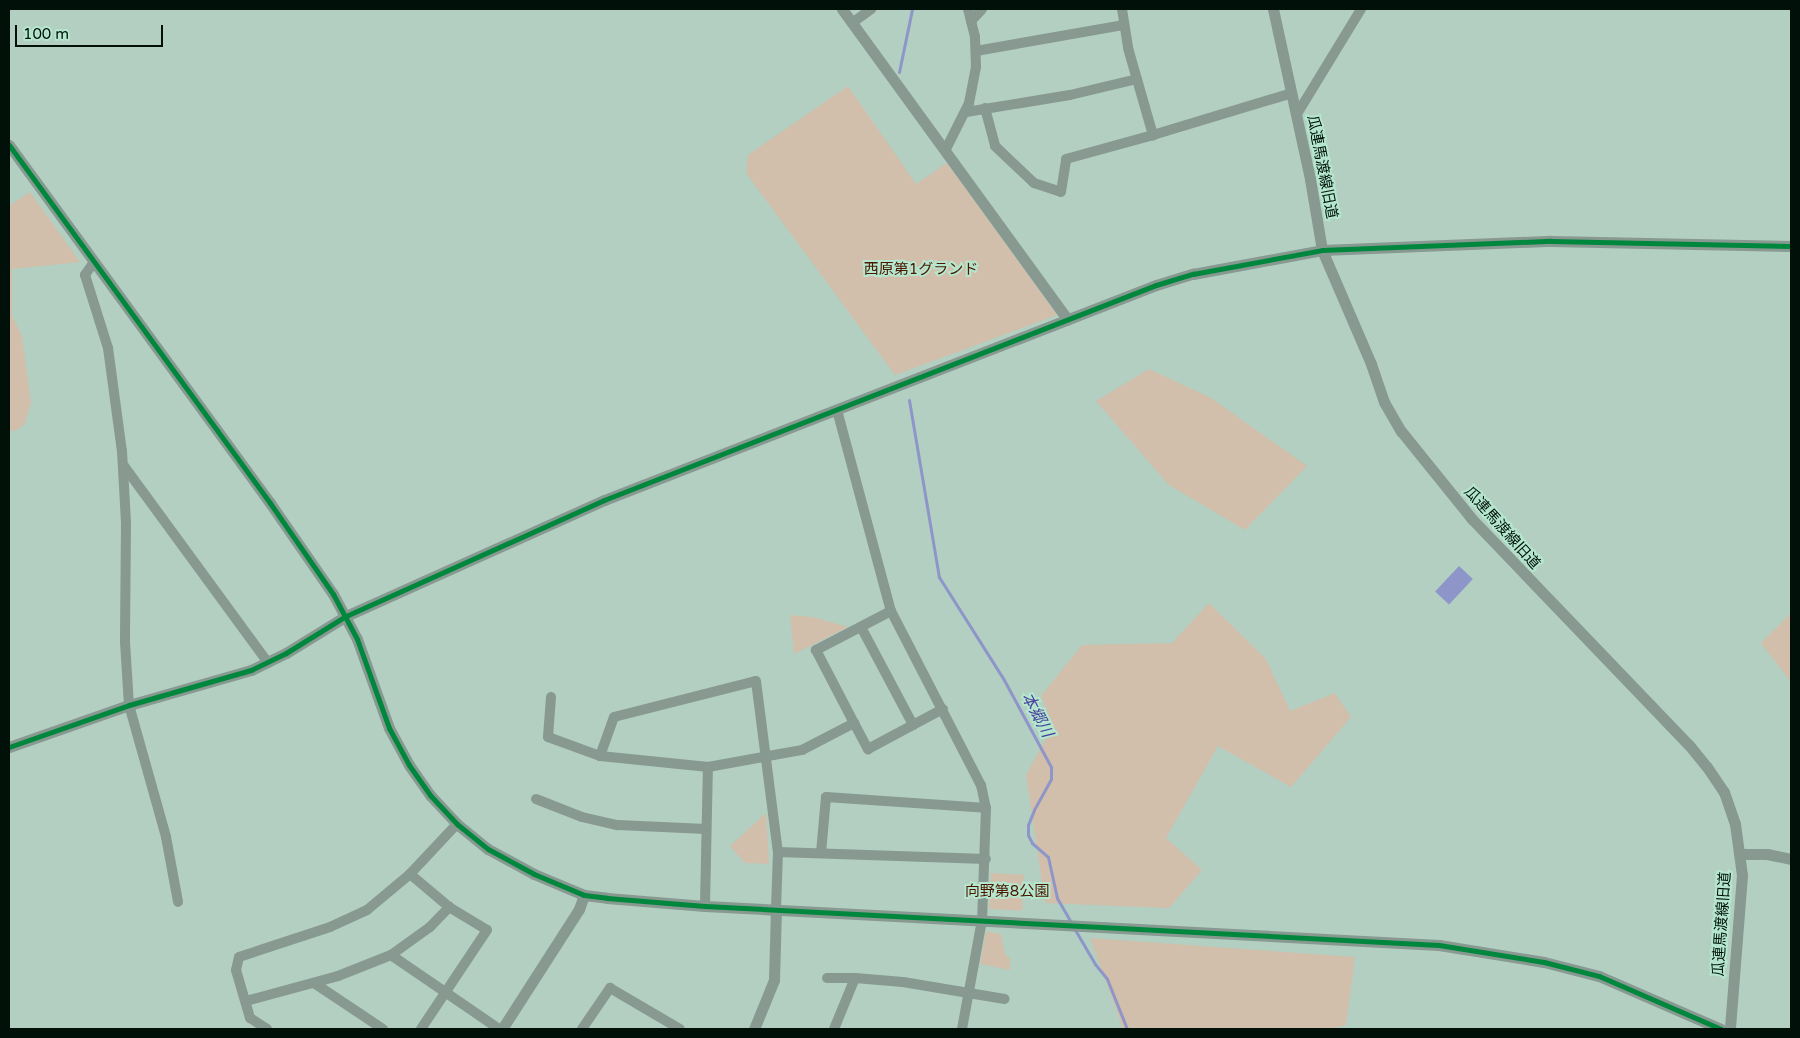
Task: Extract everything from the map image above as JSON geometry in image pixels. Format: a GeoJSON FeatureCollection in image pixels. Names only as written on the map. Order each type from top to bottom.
{"type":"FeatureCollection","features":[{"type":"Feature","properties":{"kind":"street"},"geometry":{"type":"LineString","coordinates":[[842,9],[946,149],[1068,320]]}},
{"type":"Feature","properties":{"kind":"street"},"geometry":{"type":"LineString","coordinates":[[852,23],[871,9]]}},
{"type":"Feature","properties":{"kind":"street"},"geometry":{"type":"LineString","coordinates":[[946,149],[966,112],[976,68],[976,51],[968,9]]}},
{"type":"Feature","properties":{"kind":"street"},"geometry":{"type":"LineString","coordinates":[[971,21],[982,9]]}},
{"type":"Feature","properties":{"kind":"street"},"geometry":{"type":"LineString","coordinates":[[1122,9],[1123,25],[1154,136]]}},
{"type":"Feature","properties":{"kind":"street","name":"瓜連馬渡線旧道"},"geometry":{"type":"LineString","coordinates":[[1273,9],[1297,114],[1322,250],[1371,364],[1384,402],[1401,431],[1472,519],[1707,767],[1724,792],[1734,824],[1742,875],[1730,1029]]}},
{"type":"Feature","properties":{"kind":"street"},"geometry":{"type":"LineString","coordinates":[[1297,114],[1361,9]]}},
{"type":"Feature","properties":{"kind":"street"},"geometry":{"type":"LineString","coordinates":[[976,51],[1123,25]]}},
{"type":"Feature","properties":{"kind":"street"},"geometry":{"type":"LineString","coordinates":[[966,112],[1070,95],[1138,79]]}},
{"type":"Feature","properties":{"kind":"street"},"geometry":{"type":"LineString","coordinates":[[985,108],[995,146],[1034,182],[1061,192],[1066,159],[1154,136],[1292,94]]}},
{"type":"Feature","properties":{"kind":"street"},"geometry":{"type":"LineString","coordinates":[[9,145],[272,506],[346,616],[389,728],[409,766],[430,795],[457,824],[488,849],[510,862],[584,894],[705,906],[1439,945],[1544,962],[1599,976],[1721,1029]]}},
{"type":"Feature","properties":{"kind":"street"},"geometry":{"type":"LineString","coordinates":[[9,747],[129,705],[268,663],[346,616],[604,500],[1156,285],[1193,274],[1322,250],[1551,241],[1791,246]]}},
{"type":"Feature","properties":{"kind":"street"},"geometry":{"type":"LineString","coordinates":[[94,262],[85,275],[108,348],[123,465],[126,522],[126,642],[129,705],[166,837],[178,902]]}},
{"type":"Feature","properties":{"kind":"street"},"geometry":{"type":"LineString","coordinates":[[837,410],[890,611],[943,709],[981,785],[986,808],[986,859],[982,920],[962,1029]]}},
{"type":"Feature","properties":{"kind":"street"},"geometry":{"type":"LineString","coordinates":[[123,465],[268,663]]}},
{"type":"Feature","properties":{"kind":"street"},"geometry":{"type":"LineString","coordinates":[[890,611],[816,650],[854,724],[868,749],[943,709]]}},
{"type":"Feature","properties":{"kind":"street"},"geometry":{"type":"LineString","coordinates":[[861,627],[913,725]]}},
{"type":"Feature","properties":{"kind":"street"},"geometry":{"type":"LineString","coordinates":[[600,756],[614,717],[756,681],[778,852],[774,980],[754,1029]]}},
{"type":"Feature","properties":{"kind":"street"},"geometry":{"type":"LineString","coordinates":[[551,697],[548,737],[600,756],[708,767],[802,750],[854,724]]}},
{"type":"Feature","properties":{"kind":"street"},"geometry":{"type":"LineString","coordinates":[[705,906],[708,767]]}},
{"type":"Feature","properties":{"kind":"street"},"geometry":{"type":"LineString","coordinates":[[821,853],[826,797],[986,808]]}},
{"type":"Feature","properties":{"kind":"street"},"geometry":{"type":"LineString","coordinates":[[536,799],[582,817],[618,825],[706,829]]}},
{"type":"Feature","properties":{"kind":"street"},"geometry":{"type":"LineString","coordinates":[[267,1029],[250,1018],[236,970],[239,957],[330,927],[367,910],[410,874],[457,824]]}},
{"type":"Feature","properties":{"kind":"street"},"geometry":{"type":"LineString","coordinates":[[778,852],[986,859]]}},
{"type":"Feature","properties":{"kind":"street"},"geometry":{"type":"LineString","coordinates":[[1740,854],[1766,854],[1791,859]]}},
{"type":"Feature","properties":{"kind":"street"},"geometry":{"type":"LineString","coordinates":[[410,874],[450,907],[487,930],[420,1029]]}},
{"type":"Feature","properties":{"kind":"street"},"geometry":{"type":"LineString","coordinates":[[391,956],[500,1029],[579,909],[584,894]]}},
{"type":"Feature","properties":{"kind":"street"},"geometry":{"type":"LineString","coordinates":[[246,1001],[338,976],[391,956],[430,926],[450,907]]}},
{"type":"Feature","properties":{"kind":"street"},"geometry":{"type":"LineString","coordinates":[[827,978],[855,978],[1005,999]]}},
{"type":"Feature","properties":{"kind":"street"},"geometry":{"type":"LineString","coordinates":[[834,1029],[855,978]]}},
{"type":"Feature","properties":{"kind":"street"},"geometry":{"type":"LineString","coordinates":[[314,983],[384,1029]]}},
{"type":"Feature","properties":{"kind":"street"},"geometry":{"type":"LineString","coordinates":[[582,1029],[610,988],[680,1029]]}},
{"type":"Feature","properties":{"kind":"green space","name":"西原第1グランド"},"geometry":{"type":"Polygon","coordinates":[[[848,86],[916,184],[947,163],[1057,315],[895,375],[746,173],[748,155],[848,86]]]}},
{"type":"Feature","properties":{"kind":"green space"},"geometry":{"type":"Polygon","coordinates":[[[30,192],[80,262],[12,269],[12,315],[22,336],[31,402],[25,424],[15,431],[9,431],[9,206],[30,192]]]}},
{"type":"Feature","properties":{"kind":"green space"},"geometry":{"type":"Polygon","coordinates":[[[1149,369],[1211,398],[1307,466],[1245,530],[1169,485],[1096,401],[1149,369]]]}},
{"type":"Feature","properties":{"kind":"green space"},"geometry":{"type":"Polygon","coordinates":[[[1209,603],[1266,659],[1290,711],[1335,693],[1351,717],[1291,787],[1218,746],[1166,838],[1202,870],[1169,908],[1045,903],[1026,775],[1053,726],[1041,696],[1082,645],[1172,643],[1209,603]]]}},
{"type":"Feature","properties":{"kind":"green space"},"geometry":{"type":"Polygon","coordinates":[[[1791,613],[1791,682],[1761,643],[1791,613]]]}},
{"type":"Feature","properties":{"kind":"green space"},"geometry":{"type":"Polygon","coordinates":[[[790,615],[813,617],[848,627],[794,654],[790,615]]]}},
{"type":"Feature","properties":{"kind":"green space"},"geometry":{"type":"Polygon","coordinates":[[[766,813],[769,864],[745,863],[730,846],[766,813]]]}},
{"type":"Feature","properties":{"kind":"green space","name":"向野第8公園"},"geometry":{"type":"Polygon","coordinates":[[[991,873],[1024,875],[1022,911],[989,909],[991,873]]]}},
{"type":"Feature","properties":{"kind":"green space"},"geometry":{"type":"Polygon","coordinates":[[[986,931],[1001,934],[1005,954],[1010,958],[1010,970],[980,964],[986,931]]]}},
{"type":"Feature","properties":{"kind":"green space"},"geometry":{"type":"Polygon","coordinates":[[[1090,938],[1355,957],[1346,1025],[1332,1029],[1123,1029],[1090,938]]]}},
{"type":"Feature","properties":{"kind":"water"},"geometry":{"type":"Polygon","coordinates":[[[1459,566],[1473,579],[1449,605],[1435,592],[1459,566]]]}},
{"type":"Feature","properties":{"kind":"waterway","name":"本郷川"},"geometry":{"type":"LineString","coordinates":[[899,72],[912,9]]}},
{"type":"Feature","properties":{"kind":"waterway","name":"本郷川"},"geometry":{"type":"LineString","coordinates":[[909,400],[939,577],[1004,680],[1051,767],[1051,779],[1034,810],[1028,825],[1028,835],[1032,843],[1048,857],[1057,898],[1071,922]]}},
{"type":"Feature","properties":{"kind":"waterway","name":"本郷川"},"geometry":{"type":"LineString","coordinates":[[1074,928],[1095,964],[1107,979],[1127,1029]]}},
{"type":"Feature","properties":{"kind":"cycle path"},"geometry":{"type":"LineString","coordinates":[[9,145],[270,503],[333,594],[357,639],[389,728],[409,765],[430,795],[457,824],[488,849],[534,874],[584,895],[705,906],[1439,945],[1544,962],[1599,976],[1721,1029]]}},
{"type":"Feature","properties":{"kind":"cycle path"},"geometry":{"type":"LineString","coordinates":[[9,747],[129,705],[251,670],[286,653],[346,616],[604,500],[1156,285],[1193,274],[1322,250],[1551,241],[1791,246]]}}]}
